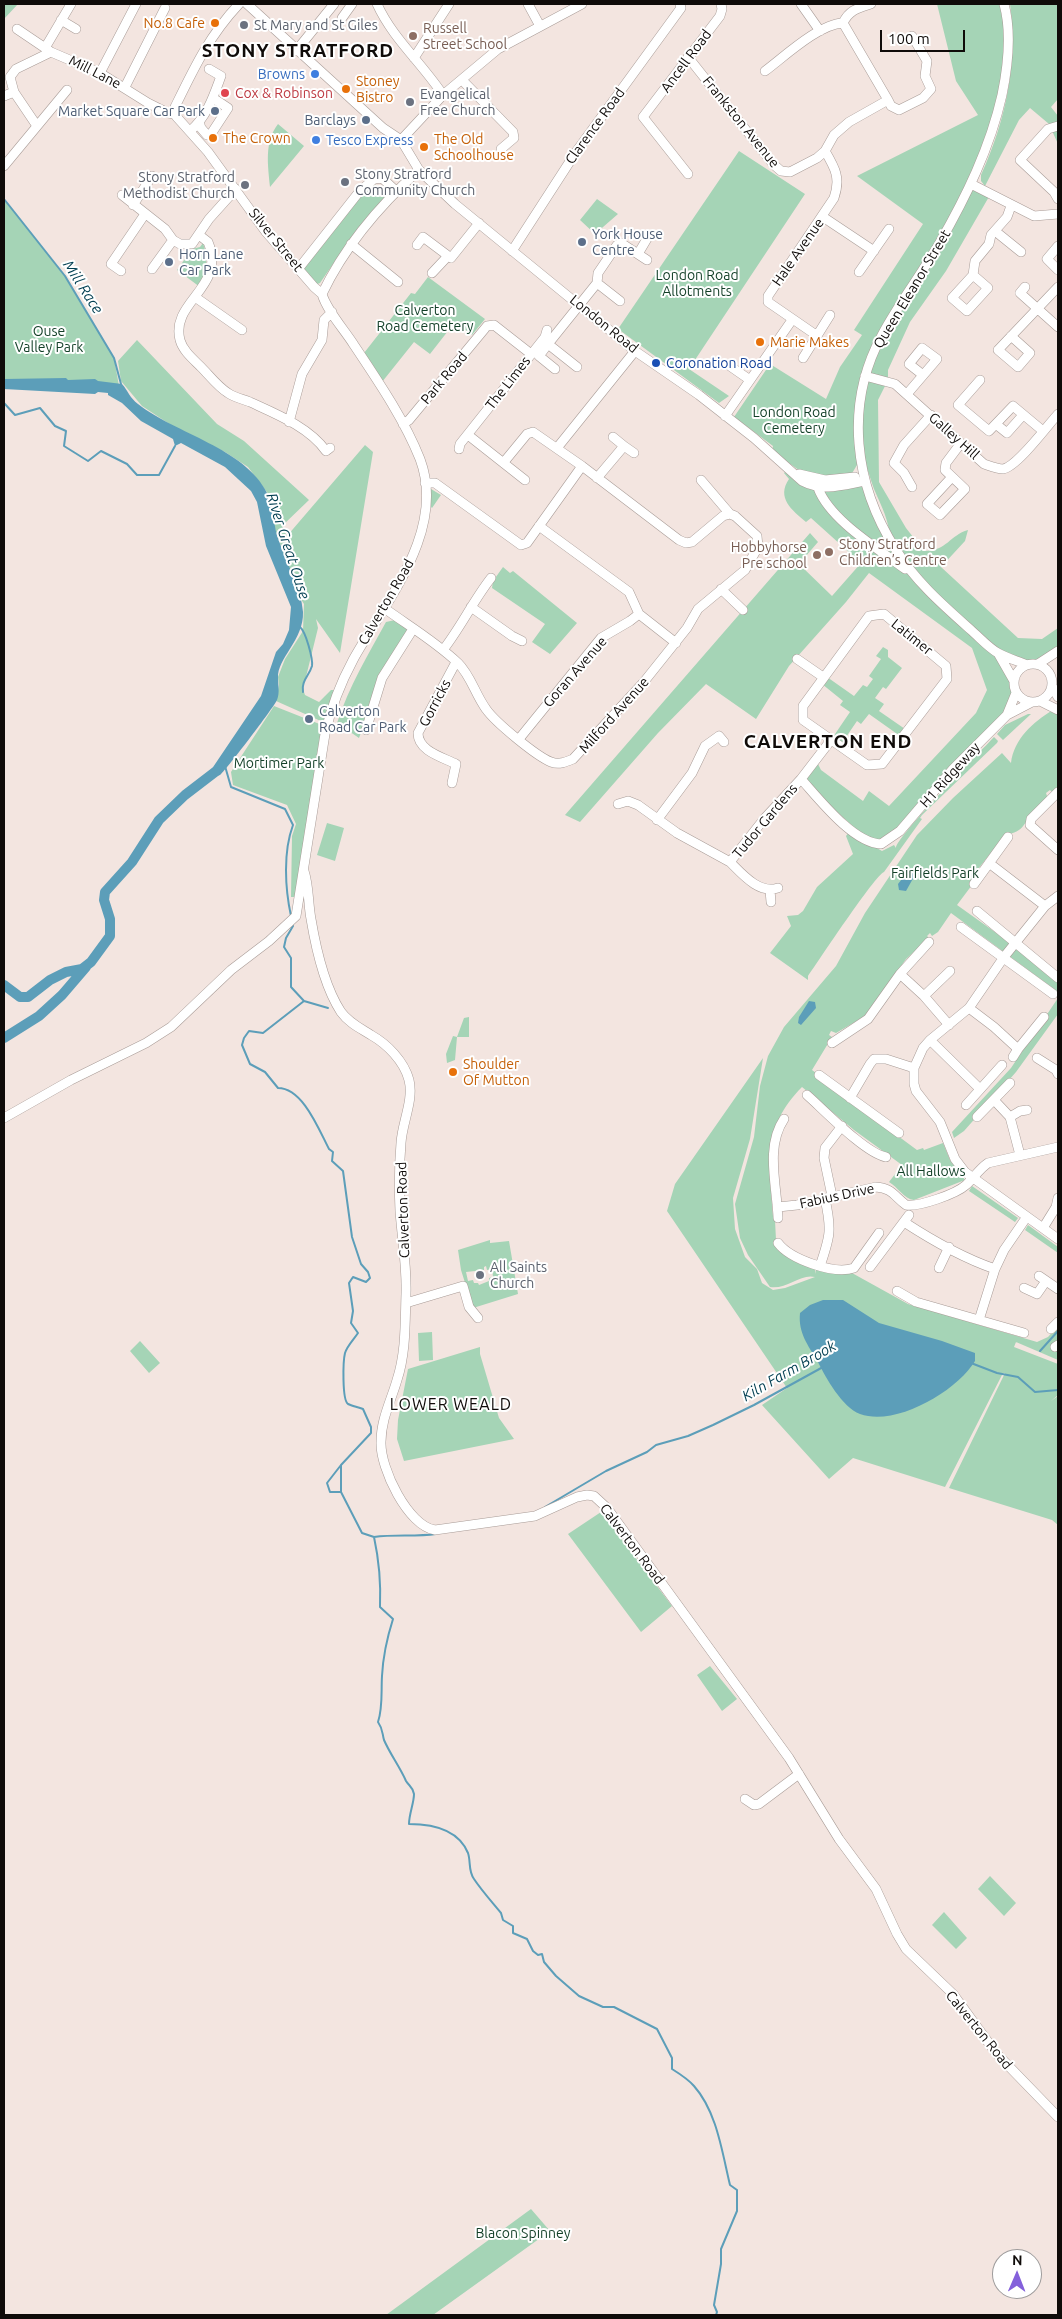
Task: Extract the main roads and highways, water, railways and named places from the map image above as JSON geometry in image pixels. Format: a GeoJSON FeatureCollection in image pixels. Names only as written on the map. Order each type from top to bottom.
{"type":"FeatureCollection","features":[{"type":"Feature","properties":{"kind":"water"},"geometry":{"type":"Polygon","coordinates":[[[66,378],[68,380],[95,379],[122,384],[135,402],[154,415],[227,453],[243,464],[257,477],[267,493],[277,535],[300,594],[303,612],[302,622],[279,671],[277,700],[239,752],[218,776],[205,779],[261,696],[276,652],[283,644],[289,630],[291,607],[266,546],[257,502],[251,491],[225,467],[181,443],[175,446],[173,439],[141,421],[122,403],[108,395],[108,393],[4,389],[4,379],[66,378]]]}},
{"type":"Feature","properties":{"kind":"water"},"geometry":{"type":"Polygon","coordinates":[[[909,870],[914,871],[915,875],[906,891],[899,890],[898,884],[909,870]]]}},
{"type":"Feature","properties":{"kind":"water"},"geometry":{"type":"Polygon","coordinates":[[[809,1001],[815,1002],[816,1008],[801,1025],[798,1023],[799,1017],[809,1001]]]}},
{"type":"Feature","properties":{"kind":"water"},"geometry":{"type":"Polygon","coordinates":[[[823,1300],[843,1300],[879,1323],[942,1341],[975,1353],[975,1361],[954,1384],[924,1404],[891,1415],[875,1417],[860,1414],[847,1405],[835,1391],[802,1333],[800,1313],[810,1305],[823,1300]]]}},
{"type":"Feature","properties":{"kind":"waterway","name":"Mill Race"},"geometry":{"type":"LineString","coordinates":[[4,199],[65,276],[114,358],[121,384]]}},
{"type":"Feature","properties":{"kind":"waterway"},"geometry":{"type":"LineString","coordinates":[[4,403],[15,415],[40,408],[55,426],[66,431],[64,446],[88,461],[101,451],[127,464],[137,475],[159,475],[175,446]]}},
{"type":"Feature","properties":{"kind":"waterway"},"geometry":{"type":"LineString","coordinates":[[300,627],[307,640],[312,663],[311,670],[303,685],[303,692]]}},
{"type":"Feature","properties":{"kind":"waterway"},"geometry":{"type":"LineString","coordinates":[[225,766],[231,787],[285,809],[293,825],[286,858],[287,894],[291,916]]}},
{"type":"Feature","properties":{"kind":"waterway","name":"River Great Ouse"},"geometry":{"type":"LineString","coordinates":[[4,985],[20,997],[28,997],[50,980],[66,972],[82,969],[91,962],[110,936],[110,919],[104,900],[105,892],[132,862],[159,820],[185,795],[215,772]]}},
{"type":"Feature","properties":{"kind":"waterway"},"geometry":{"type":"LineString","coordinates":[[292,923],[293,926],[286,938],[284,947],[291,958],[291,987],[304,1001],[328,1008]]}},
{"type":"Feature","properties":{"kind":"waterway"},"geometry":{"type":"LineString","coordinates":[[4,1038],[39,1016],[62,995],[86,967]]}},
{"type":"Feature","properties":{"kind":"waterway"},"geometry":{"type":"LineString","coordinates":[[304,1001],[263,1033],[249,1031],[242,1045],[250,1064],[265,1072],[278,1088],[287,1090],[302,1102],[315,1121],[329,1149],[333,1152],[332,1161],[343,1171],[352,1237],[361,1264],[368,1272],[370,1278],[366,1282],[353,1277],[349,1283],[353,1311],[351,1323],[358,1333],[345,1353],[344,1380],[346,1401],[348,1404],[363,1409],[371,1427],[371,1433],[341,1465],[341,1492],[362,1533],[374,1537],[379,1572],[380,1607],[393,1619],[383,1661],[381,1705],[378,1722],[386,1745],[414,1794],[409,1824],[435,1827],[458,1838],[468,1853],[472,1876],[501,1913],[503,1920],[513,1926],[513,1933],[527,1939],[533,1951],[538,1955],[542,1954],[544,1962],[556,1976],[579,1996],[603,2007],[614,2007],[657,2029],[672,2058],[672,2069],[689,2081],[702,2096],[718,2133],[730,2185],[737,2190],[737,2211],[721,2249],[721,2264],[714,2305],[717,2312],[716,2315]]}},
{"type":"Feature","properties":{"kind":"waterway"},"geometry":{"type":"LineString","coordinates":[[1040,1351],[1058,1331]]}},
{"type":"Feature","properties":{"kind":"waterway","name":"Kiln Farm Brook"},"geometry":{"type":"LineString","coordinates":[[971,1363],[997,1373],[1018,1377],[1035,1392],[1058,1390]]}},
{"type":"Feature","properties":{"kind":"waterway","name":"Kiln Farm Brook"},"geometry":{"type":"LineString","coordinates":[[545,1507],[606,1471],[647,1452],[656,1445],[688,1436],[713,1425],[823,1367]]}},
{"type":"Feature","properties":{"kind":"waterway"},"geometry":{"type":"LineString","coordinates":[[340,1492],[330,1492],[327,1483],[341,1465]]}},
{"type":"Feature","properties":{"kind":"waterway","name":"Kiln Farm Brook"},"geometry":{"type":"LineString","coordinates":[[374,1537],[436,1534]]}},
{"type":"Feature","properties":{"kind":"place","name":"No.8 Cafe"},"geometry":{"type":"Point","coordinates":[215,23]}},
{"type":"Feature","properties":{"kind":"place","name":"St Mary and St Giles"},"geometry":{"type":"Point","coordinates":[244,25]}},
{"type":"Feature","properties":{"kind":"place","name":"Russell Street School"},"geometry":{"type":"Point","coordinates":[413,36]}},
{"type":"Feature","properties":{"kind":"place","name":"Browns"},"geometry":{"type":"Point","coordinates":[315,74]}},
{"type":"Feature","properties":{"kind":"place","name":"Stoney Bistro"},"geometry":{"type":"Point","coordinates":[346,89]}},
{"type":"Feature","properties":{"kind":"place","name":"Cox & Robinson"},"geometry":{"type":"Point","coordinates":[225,93]}},
{"type":"Feature","properties":{"kind":"place","name":"Evangelical Free Church"},"geometry":{"type":"Point","coordinates":[410,102]}},
{"type":"Feature","properties":{"kind":"place","name":"Market Square Car Park"},"geometry":{"type":"Point","coordinates":[215,111]}},
{"type":"Feature","properties":{"kind":"place","name":"Barclays"},"geometry":{"type":"Point","coordinates":[366,120]}},
{"type":"Feature","properties":{"kind":"place","name":"The Crown"},"geometry":{"type":"Point","coordinates":[213,138]}},
{"type":"Feature","properties":{"kind":"place","name":"Tesco Express"},"geometry":{"type":"Point","coordinates":[316,140]}},
{"type":"Feature","properties":{"kind":"place","name":"The Old Schoolhouse"},"geometry":{"type":"Point","coordinates":[424,147]}},
{"type":"Feature","properties":{"kind":"place","name":"Stony Stratford Community Church"},"geometry":{"type":"Point","coordinates":[345,182]}},
{"type":"Feature","properties":{"kind":"place","name":"Stony Stratford Methodist Church"},"geometry":{"type":"Point","coordinates":[245,185]}},
{"type":"Feature","properties":{"kind":"place","name":"York House Centre"},"geometry":{"type":"Point","coordinates":[582,242]}},
{"type":"Feature","properties":{"kind":"place","name":"Horn Lane Car Park"},"geometry":{"type":"Point","coordinates":[169,262]}},
{"type":"Feature","properties":{"kind":"place","name":"Marie Makes"},"geometry":{"type":"Point","coordinates":[760,342]}},
{"type":"Feature","properties":{"kind":"place","name":"Coronation Road"},"geometry":{"type":"Point","coordinates":[656,363]}},
{"type":"Feature","properties":{"kind":"place","name":"Stony Stratford Children’s Centre"},"geometry":{"type":"Point","coordinates":[829,552]}},
{"type":"Feature","properties":{"kind":"place","name":"Hobbyhorse Pre school"},"geometry":{"type":"Point","coordinates":[817,555]}},
{"type":"Feature","properties":{"kind":"place","name":"Calverton Road Car Park"},"geometry":{"type":"Point","coordinates":[309,719]}},
{"type":"Feature","properties":{"kind":"place","name":"Shoulder Of Mutton"},"geometry":{"type":"Point","coordinates":[453,1072]}},
{"type":"Feature","properties":{"kind":"place","name":"All Saints Church"},"geometry":{"type":"Point","coordinates":[480,1275]}},
{"type":"Feature","properties":{"kind":"district","name":"STONY STRATFORD"},"geometry":{"type":"Point","coordinates":[298,51]}},
{"type":"Feature","properties":{"kind":"district","name":"CALVERTON END"},"geometry":{"type":"Point","coordinates":[828,742]}},
{"type":"Feature","properties":{"kind":"district","name":"LOWER WEALD"},"geometry":{"type":"Point","coordinates":[451,1405]}},
{"type":"Feature","properties":{"kind":"park label","name":"London Road Allotments"},"geometry":{"type":"Point","coordinates":[697,284]}},
{"type":"Feature","properties":{"kind":"park label","name":"Calverton Road Cemetery"},"geometry":{"type":"Point","coordinates":[425,318]}},
{"type":"Feature","properties":{"kind":"park label","name":"Ouse Valley Park"},"geometry":{"type":"Point","coordinates":[49,340]}},
{"type":"Feature","properties":{"kind":"park label","name":"London Road Cemetery"},"geometry":{"type":"Point","coordinates":[794,420]}},
{"type":"Feature","properties":{"kind":"park label","name":"Mortimer Park"},"geometry":{"type":"Point","coordinates":[279,763]}},
{"type":"Feature","properties":{"kind":"park label","name":"Fairfields Park"},"geometry":{"type":"Point","coordinates":[935,873]}},
{"type":"Feature","properties":{"kind":"park label","name":"All Hallows"},"geometry":{"type":"Point","coordinates":[931,1171]}},
{"type":"Feature","properties":{"kind":"park label","name":"Blacon Spinney"},"geometry":{"type":"Point","coordinates":[523,2233]}}]}
